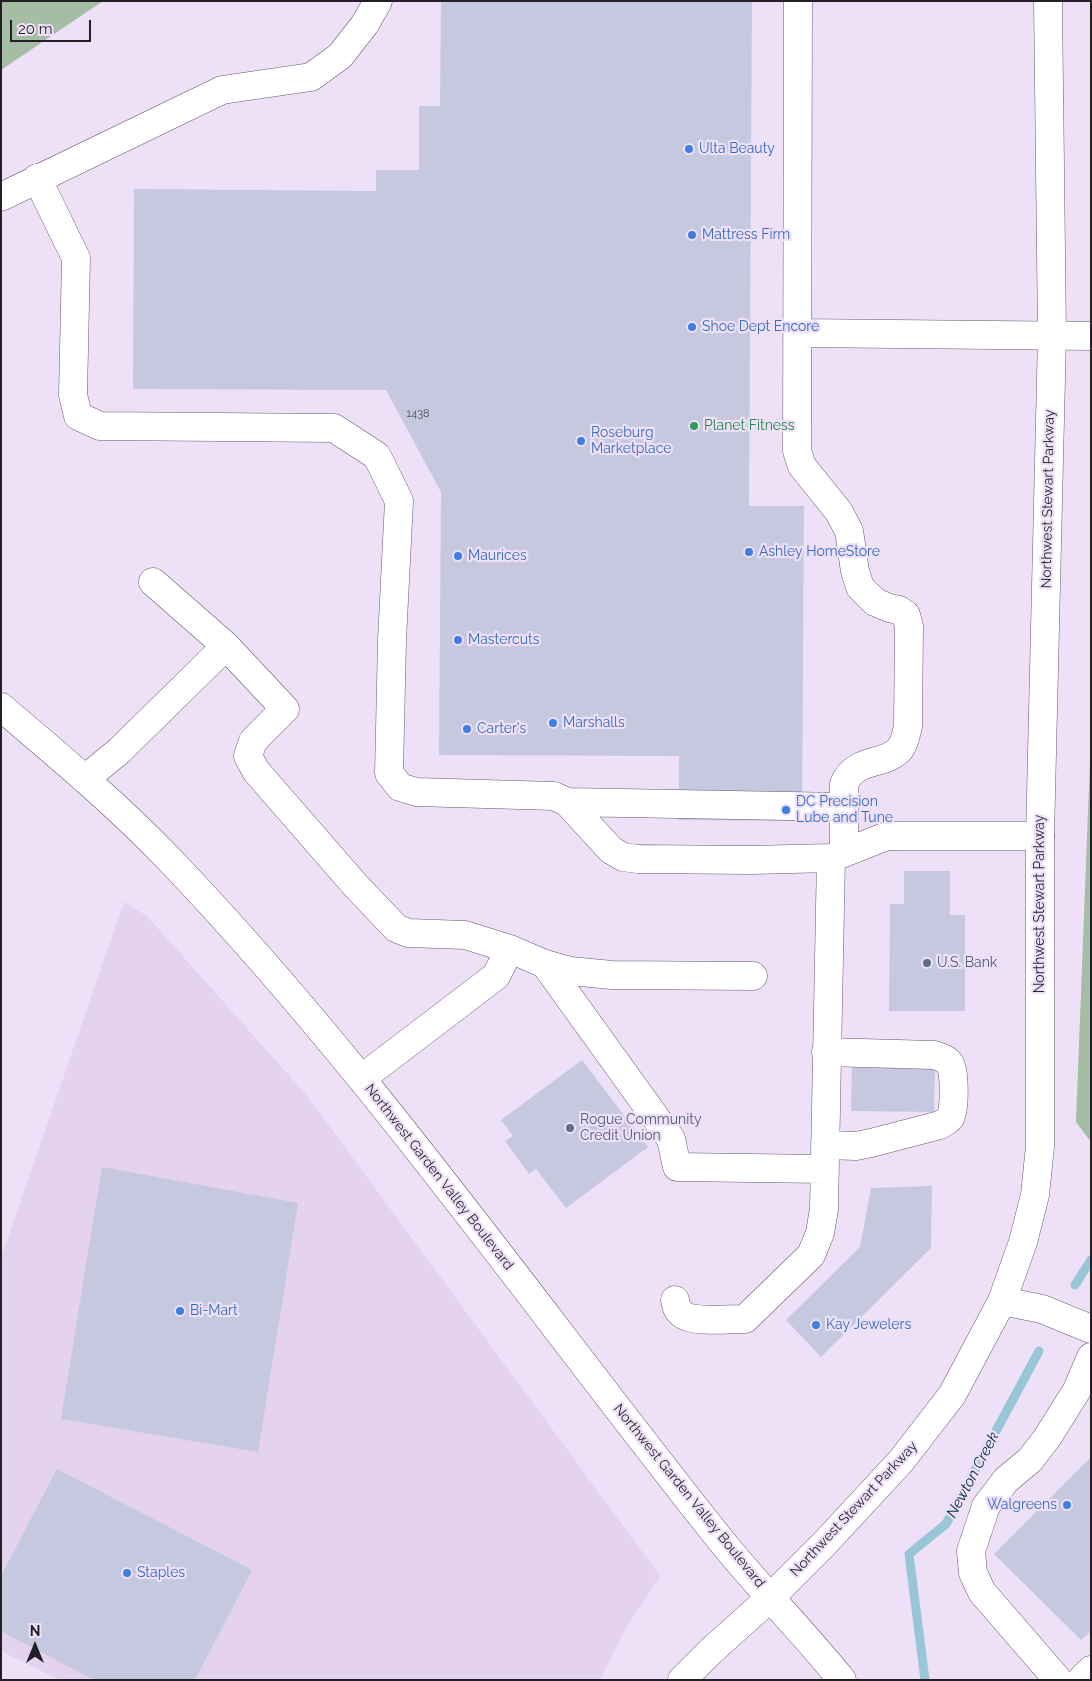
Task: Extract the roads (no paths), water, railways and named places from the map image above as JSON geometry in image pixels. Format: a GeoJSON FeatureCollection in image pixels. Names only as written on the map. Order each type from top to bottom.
{"type":"FeatureCollection","features":[{"type":"Feature","properties":{"kind":"main road"},"geometry":{"type":"LineString","coordinates":[[1,197],[36,178],[222,90],[311,77],[340,56],[364,24],[378,1]]}},
{"type":"Feature","properties":{"kind":"main road"},"geometry":{"type":"LineString","coordinates":[[675,1300],[677,1310],[683,1316],[693,1319],[745,1319],[810,1256],[820,1233],[825,1157],[826,1052],[837,855],[844,784],[847,776],[853,770],[891,756],[899,750],[905,740],[908,726],[909,626],[906,615],[899,610],[875,602],[860,587],[855,572],[849,531],[839,512],[802,466],[797,451],[798,1]]}},
{"type":"Feature","properties":{"kind":"main road","name":"Northwest Stewart Parkway"},"geometry":{"type":"LineString","coordinates":[[682,1680],[770,1598],[825,1543],[901,1461],[952,1394],[1002,1301],[1023,1242],[1036,1195],[1040,1146],[1040,836],[1052,336],[1048,1]]}},
{"type":"Feature","properties":{"kind":"main road"},"geometry":{"type":"LineString","coordinates":[[36,178],[76,258],[73,395],[78,416],[100,426],[334,428],[377,456],[399,502],[392,640],[390,773],[400,787],[416,792],[554,796],[567,802],[611,850],[623,857],[638,859],[742,860],[837,855],[887,836],[1040,836]]}},
{"type":"Feature","properties":{"kind":"main road"},"geometry":{"type":"LineString","coordinates":[[798,333],[1091,336]]}},
{"type":"Feature","properties":{"kind":"main road"},"geometry":{"type":"LineString","coordinates":[[153,582],[226,646],[286,709],[253,740],[248,756],[256,770],[356,886],[396,928],[408,933],[465,935],[570,971],[612,975],[753,976]]}},
{"type":"Feature","properties":{"kind":"main road"},"geometry":{"type":"LineString","coordinates":[[85,779],[119,750],[226,646]]}},
{"type":"Feature","properties":{"kind":"main road","name":"Northwest Garden Valley Boulevard"},"geometry":{"type":"LineString","coordinates":[[1,707],[85,779],[168,858],[260,960],[362,1078],[717,1536],[842,1680]]}},
{"type":"Feature","properties":{"kind":"main road"},"geometry":{"type":"LineString","coordinates":[[567,802],[843,807]]}},
{"type":"Feature","properties":{"kind":"main road"},"geometry":{"type":"LineString","coordinates":[[362,1078],[496,976],[510,949]]}},
{"type":"Feature","properties":{"kind":"main road"},"geometry":{"type":"LineString","coordinates":[[545,964],[671,1139],[677,1167],[825,1157],[856,1146],[940,1125],[949,1119],[953,1111],[953,1075],[951,1066],[946,1059],[934,1055],[826,1052]]}},
{"type":"Feature","properties":{"kind":"main road"},"geometry":{"type":"LineString","coordinates":[[1002,1301],[1042,1309],[1091,1329]]}},
{"type":"Feature","properties":{"kind":"main road"},"geometry":{"type":"LineString","coordinates":[[1058,1680],[982,1592],[973,1573],[971,1551],[986,1506],[1006,1480],[1030,1460],[1047,1438],[1077,1390],[1091,1357]]}},
{"type":"Feature","properties":{"kind":"main road"},"geometry":{"type":"LineString","coordinates":[[1081,1680],[1091,1670]]}},
{"type":"Feature","properties":{"kind":"waterway","name":"Newton Creek"},"geometry":{"type":"LineString","coordinates":[[1075,1285],[1091,1260]]}},
{"type":"Feature","properties":{"kind":"waterway","name":"Newton Creek"},"geometry":{"type":"LineString","coordinates":[[925,1680],[909,1554],[946,1524],[1039,1351]]}},
{"type":"Feature","properties":{"kind":"place","name":"Ulta Beauty"},"geometry":{"type":"Point","coordinates":[689,149]}},
{"type":"Feature","properties":{"kind":"place","name":"Mattress Firm"},"geometry":{"type":"Point","coordinates":[692,235]}},
{"type":"Feature","properties":{"kind":"place","name":"Shoe Dept Encore"},"geometry":{"type":"Point","coordinates":[692,327]}},
{"type":"Feature","properties":{"kind":"place","name":"Planet Fitness"},"geometry":{"type":"Point","coordinates":[694,426]}},
{"type":"Feature","properties":{"kind":"place","name":"Roseburg Marketplace"},"geometry":{"type":"Point","coordinates":[581,441]}},
{"type":"Feature","properties":{"kind":"place","name":"Ashley HomeStore"},"geometry":{"type":"Point","coordinates":[749,552]}},
{"type":"Feature","properties":{"kind":"place","name":"Maurices"},"geometry":{"type":"Point","coordinates":[458,556]}},
{"type":"Feature","properties":{"kind":"place","name":"Mastercuts"},"geometry":{"type":"Point","coordinates":[458,640]}},
{"type":"Feature","properties":{"kind":"place","name":"Marshalls"},"geometry":{"type":"Point","coordinates":[553,723]}},
{"type":"Feature","properties":{"kind":"place","name":"Carter's"},"geometry":{"type":"Point","coordinates":[467,729]}},
{"type":"Feature","properties":{"kind":"place","name":"DC Precision Lube and Tune"},"geometry":{"type":"Point","coordinates":[786,810]}},
{"type":"Feature","properties":{"kind":"place","name":"U.S. Bank"},"geometry":{"type":"Point","coordinates":[927,963]}},
{"type":"Feature","properties":{"kind":"place","name":"Rogue Community Credit Union"},"geometry":{"type":"Point","coordinates":[570,1128]}},
{"type":"Feature","properties":{"kind":"place","name":"Bi-Mart"},"geometry":{"type":"Point","coordinates":[180,1311]}},
{"type":"Feature","properties":{"kind":"place","name":"Kay Jewelers"},"geometry":{"type":"Point","coordinates":[816,1325]}},
{"type":"Feature","properties":{"kind":"place","name":"Walgreens"},"geometry":{"type":"Point","coordinates":[1067,1505]}},
{"type":"Feature","properties":{"kind":"place","name":"Staples"},"geometry":{"type":"Point","coordinates":[127,1573]}}]}
